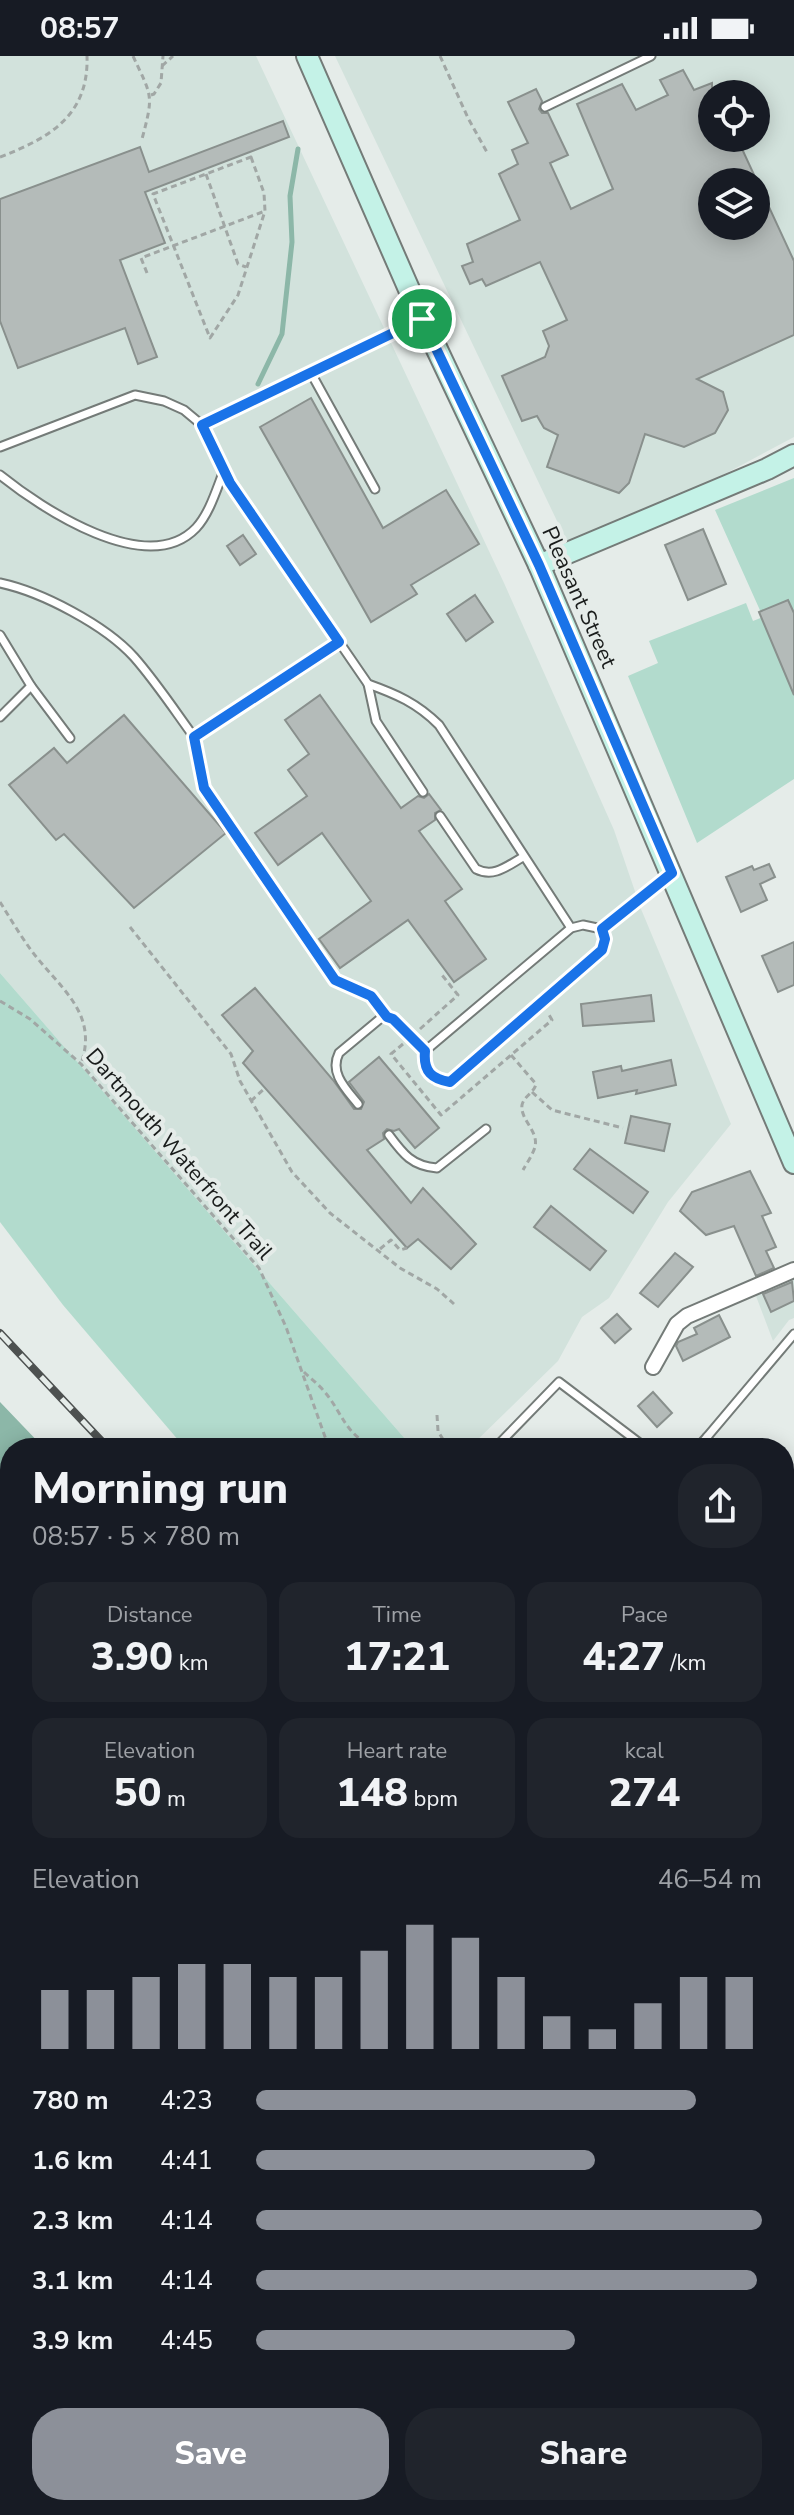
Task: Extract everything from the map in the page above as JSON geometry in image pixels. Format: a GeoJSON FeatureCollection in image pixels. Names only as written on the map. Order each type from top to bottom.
{"type":"FeatureCollection","features":[{"type":"Feature","properties":{"kind":"main road","name":"Pleasant Street"},"geometry":{"type":"LineString","coordinates":[[307,56],[422,319],[539,565],[794,1163]]}},
{"type":"Feature","properties":{"kind":"main road"},"geometry":{"type":"LineString","coordinates":[[539,565],[794,455]]}},
{"type":"Feature","properties":{"kind":"street"},"geometry":{"type":"LineString","coordinates":[[653,1367],[677,1324],[687,1316],[794,1270]]}},
{"type":"Feature","properties":{"kind":"lane"},"geometry":{"type":"LineString","coordinates":[[545,107],[651,56]]}},
{"type":"Feature","properties":{"kind":"lane"},"geometry":{"type":"LineString","coordinates":[[202,425],[422,319]]}},
{"type":"Feature","properties":{"kind":"lane"},"geometry":{"type":"LineString","coordinates":[[311,373],[375,489]]}},
{"type":"Feature","properties":{"kind":"lane"},"geometry":{"type":"LineString","coordinates":[[0,447],[135,395],[164,401],[184,410],[202,425],[223,473],[368,684],[376,721],[423,792]]}},
{"type":"Feature","properties":{"kind":"lane"},"geometry":{"type":"LineString","coordinates":[[0,475],[26,496],[77,525],[137,545],[154,547],[188,535],[197,527],[223,473]]}},
{"type":"Feature","properties":{"kind":"lane"},"geometry":{"type":"LineString","coordinates":[[0,583],[42,596],[117,642],[134,656],[194,737],[339,642]]}},
{"type":"Feature","properties":{"kind":"lane"},"geometry":{"type":"LineString","coordinates":[[0,635],[31,686],[70,738]]}},
{"type":"Feature","properties":{"kind":"lane"},"geometry":{"type":"LineString","coordinates":[[368,684],[405,697],[439,725],[571,928]]}},
{"type":"Feature","properties":{"kind":"lane"},"geometry":{"type":"LineString","coordinates":[[0,717],[31,686]]}},
{"type":"Feature","properties":{"kind":"lane"},"geometry":{"type":"LineString","coordinates":[[440,816],[476,869],[495,873],[523,857]]}},
{"type":"Feature","properties":{"kind":"lane"},"geometry":{"type":"LineString","coordinates":[[602,929],[672,873]]}},
{"type":"Feature","properties":{"kind":"lane"},"geometry":{"type":"LineString","coordinates":[[583,925],[602,929],[605,939],[602,950],[450,1082],[434,1079],[427,1071],[425,1051],[571,928],[583,925]]}},
{"type":"Feature","properties":{"kind":"lane"},"geometry":{"type":"LineString","coordinates":[[358,1104],[335,1071],[335,1061],[339,1053],[381,1018],[393,1019],[425,1051]]}},
{"type":"Feature","properties":{"kind":"lane"},"geometry":{"type":"LineString","coordinates":[[389,1135],[409,1161],[422,1167],[437,1168],[486,1129]]}},
{"type":"Feature","properties":{"kind":"lane"},"geometry":{"type":"LineString","coordinates":[[707,1437],[794,1334]]}},
{"type":"Feature","properties":{"kind":"lane"},"geometry":{"type":"LineString","coordinates":[[505,1438],[559,1382],[633,1438]]}},
{"type":"Feature","properties":{"kind":"path"},"geometry":{"type":"LineString","coordinates":[[0,157],[19,150],[65,121],[83,95],[88,72],[87,56]]}},
{"type":"Feature","properties":{"kind":"path"},"geometry":{"type":"LineString","coordinates":[[133,56],[151,95],[142,139]]}},
{"type":"Feature","properties":{"kind":"path"},"geometry":{"type":"LineString","coordinates":[[151,95],[161,83],[163,56]]}},
{"type":"Feature","properties":{"kind":"path"},"geometry":{"type":"LineString","coordinates":[[162,66],[173,56]]}},
{"type":"Feature","properties":{"kind":"path"},"geometry":{"type":"LineString","coordinates":[[440,56],[488,154]]}},
{"type":"Feature","properties":{"kind":"path"},"geometry":{"type":"LineString","coordinates":[[251,157],[264,193],[265,211],[232,307],[210,338],[153,194],[251,157]]}},
{"type":"Feature","properties":{"kind":"path"},"geometry":{"type":"LineString","coordinates":[[206,174],[238,264],[247,268]]}},
{"type":"Feature","properties":{"kind":"path"},"geometry":{"type":"LineString","coordinates":[[147,273],[141,258],[265,211]]}},
{"type":"Feature","properties":{"kind":"path"},"geometry":{"type":"LineString","coordinates":[[194,737],[204,788],[335,980],[371,996],[387,1017]]}},
{"type":"Feature","properties":{"kind":"path"},"geometry":{"type":"LineString","coordinates":[[0,902],[31,950],[73,1000],[84,1020],[87,1048],[81,1064]]}},
{"type":"Feature","properties":{"kind":"path"},"geometry":{"type":"LineString","coordinates":[[130,927],[231,1054],[240,1081],[292,1172],[330,1213],[400,1268],[437,1289],[454,1304]]}},
{"type":"Feature","properties":{"kind":"path"},"geometry":{"type":"LineString","coordinates":[[442,975],[458,995],[391,1054],[441,1115],[552,1020],[546,1010]]}},
{"type":"Feature","properties":{"kind":"path","name":"Dartmouth Waterfront Trail"},"geometry":{"type":"LineString","coordinates":[[0,1001],[30,1019],[81,1064],[259,1268],[286,1327],[325,1438]]}},
{"type":"Feature","properties":{"kind":"path"},"geometry":{"type":"LineString","coordinates":[[511,1055],[536,1084],[523,1101],[522,1108],[535,1137],[535,1146],[523,1170]]}},
{"type":"Feature","properties":{"kind":"path"},"geometry":{"type":"LineString","coordinates":[[251,1101],[265,1088]]}},
{"type":"Feature","properties":{"kind":"path"},"geometry":{"type":"LineString","coordinates":[[532,1092],[552,1110],[623,1128]]}},
{"type":"Feature","properties":{"kind":"path"},"geometry":{"type":"LineString","coordinates":[[378,1250],[391,1240],[400,1250],[407,1248]]}},
{"type":"Feature","properties":{"kind":"path"},"geometry":{"type":"LineString","coordinates":[[301,1369],[324,1391],[347,1429],[358,1438]]}},
{"type":"Feature","properties":{"kind":"path"},"geometry":{"type":"LineString","coordinates":[[437,1415],[438,1431],[442,1438]]}},
{"type":"Feature","properties":{"kind":"shaded area"},"geometry":{"type":"Polygon","coordinates":[[[0,56],[256,56],[504,583],[614,830],[641,909],[731,1124],[668,1202],[609,1298],[582,1317],[558,1361],[479,1438],[404,1438],[0,973],[0,56]]]}},
{"type":"Feature","properties":{"kind":"shaded area"},"geometry":{"type":"Polygon","coordinates":[[[335,56],[794,56],[794,437],[704,485],[568,544],[335,56]]]}},
{"type":"Feature","properties":{"kind":"shaded area"},"geometry":{"type":"Polygon","coordinates":[[[794,478],[794,779],[697,843],[628,676],[658,663],[649,641],[746,603],[753,621],[763,617],[715,510],[794,478]]]}},
{"type":"Feature","properties":{"kind":"shaded area"},"geometry":{"type":"Polygon","coordinates":[[[0,973],[404,1438],[176,1438],[63,1305],[0,1222],[0,973]]]}},
{"type":"Feature","properties":{"kind":"shaded area"},"geometry":{"type":"Polygon","coordinates":[[[794,1271],[794,1318],[773,1341],[753,1288],[794,1271]]]}},
{"type":"Feature","properties":{"kind":"shaded area"},"geometry":{"type":"Polygon","coordinates":[[[0,1402],[34,1438],[0,1438],[0,1402]]]}},
{"type":"Feature","properties":{"kind":"building"},"geometry":{"type":"Polygon","coordinates":[[[683,70],[694,90],[698,88],[698,152],[743,152],[751,168],[698,168],[698,240],[770,240],[770,209],[794,261],[794,335],[697,379],[723,392],[728,410],[715,433],[684,447],[645,434],[629,483],[619,493],[547,467],[558,435],[544,428],[537,416],[522,421],[502,376],[545,357],[549,346],[543,331],[567,320],[540,262],[486,286],[482,279],[470,284],[462,266],[473,262],[467,244],[520,220],[499,174],[518,164],[512,150],[528,143],[508,102],[536,89],[542,101],[539,109],[542,113],[548,113],[568,155],[550,163],[571,209],[613,189],[577,104],[622,84],[636,110],[668,95],[660,80],[683,70]]]}},
{"type":"Feature","properties":{"kind":"building"},"geometry":{"type":"Polygon","coordinates":[[[283,121],[289,137],[145,192],[165,243],[120,260],[157,357],[138,364],[125,328],[18,368],[0,321],[0,199],[140,147],[149,172],[283,121]]]}},
{"type":"Feature","properties":{"kind":"building"},"geometry":{"type":"Polygon","coordinates":[[[311,398],[383,528],[446,490],[479,544],[411,585],[417,594],[371,622],[260,427],[311,398]]]}},
{"type":"Feature","properties":{"kind":"building"},"geometry":{"type":"Polygon","coordinates":[[[703,529],[726,584],[688,600],[665,545],[703,529]]]}},
{"type":"Feature","properties":{"kind":"building"},"geometry":{"type":"Polygon","coordinates":[[[243,535],[256,554],[240,565],[227,546],[243,535]]]}},
{"type":"Feature","properties":{"kind":"building"},"geometry":{"type":"Polygon","coordinates":[[[475,595],[493,622],[466,641],[447,614],[475,595]]]}},
{"type":"Feature","properties":{"kind":"building"},"geometry":{"type":"Polygon","coordinates":[[[788,600],[794,613],[794,695],[759,612],[788,600]]]}},
{"type":"Feature","properties":{"kind":"building"},"geometry":{"type":"Polygon","coordinates":[[[320,695],[401,808],[418,796],[424,798],[429,794],[441,810],[435,813],[435,820],[419,831],[462,889],[445,901],[486,959],[454,982],[408,920],[340,968],[319,939],[371,901],[322,833],[278,865],[255,833],[307,796],[288,770],[309,754],[285,720],[320,695]]]}},
{"type":"Feature","properties":{"kind":"building"},"geometry":{"type":"Polygon","coordinates":[[[124,715],[226,833],[134,908],[64,834],[56,840],[9,785],[54,748],[67,763],[124,715]]]}},
{"type":"Feature","properties":{"kind":"building"},"geometry":{"type":"Polygon","coordinates":[[[769,864],[775,877],[760,884],[767,900],[741,912],[726,877],[752,866],[754,870],[769,864]]]}},
{"type":"Feature","properties":{"kind":"building"},"geometry":{"type":"Polygon","coordinates":[[[794,942],[794,985],[778,992],[762,956],[794,942]]]}},
{"type":"Feature","properties":{"kind":"building"},"geometry":{"type":"Polygon","coordinates":[[[255,988],[354,1109],[361,1109],[364,1102],[349,1082],[379,1057],[439,1128],[415,1148],[399,1129],[387,1129],[383,1133],[384,1139],[367,1150],[411,1203],[423,1188],[476,1244],[451,1269],[418,1239],[407,1248],[243,1063],[253,1051],[222,1015],[255,988]]]}},
{"type":"Feature","properties":{"kind":"building"},"geometry":{"type":"Polygon","coordinates":[[[651,995],[654,1021],[583,1026],[581,1004],[651,995]]]}},
{"type":"Feature","properties":{"kind":"building"},"geometry":{"type":"Polygon","coordinates":[[[671,1060],[676,1085],[598,1098],[593,1072],[621,1066],[622,1071],[671,1060]]]}},
{"type":"Feature","properties":{"kind":"building"},"geometry":{"type":"Polygon","coordinates":[[[631,1116],[670,1124],[664,1151],[625,1143],[631,1116]]]}},
{"type":"Feature","properties":{"kind":"building"},"geometry":{"type":"Polygon","coordinates":[[[590,1149],[648,1192],[633,1213],[574,1169],[590,1149]]]}},
{"type":"Feature","properties":{"kind":"building"},"geometry":{"type":"Polygon","coordinates":[[[750,1171],[771,1213],[762,1216],[776,1247],[766,1251],[774,1268],[756,1276],[734,1226],[706,1235],[680,1211],[692,1192],[750,1171]]]}},
{"type":"Feature","properties":{"kind":"building"},"geometry":{"type":"Polygon","coordinates":[[[551,1206],[606,1251],[590,1270],[534,1227],[551,1206]]]}},
{"type":"Feature","properties":{"kind":"building"},"geometry":{"type":"Polygon","coordinates":[[[675,1253],[693,1267],[658,1307],[640,1293],[675,1253]]]}},
{"type":"Feature","properties":{"kind":"building"},"geometry":{"type":"Polygon","coordinates":[[[792,1282],[794,1301],[771,1312],[763,1294],[792,1282]]]}},
{"type":"Feature","properties":{"kind":"building"},"geometry":{"type":"Polygon","coordinates":[[[617,1314],[631,1329],[615,1343],[601,1328],[617,1314]]]}},
{"type":"Feature","properties":{"kind":"building"},"geometry":{"type":"Polygon","coordinates":[[[719,1315],[730,1337],[683,1361],[676,1346],[678,1342],[697,1334],[694,1328],[719,1315]]]}},
{"type":"Feature","properties":{"kind":"building"},"geometry":{"type":"Polygon","coordinates":[[[653,1392],[672,1413],[657,1427],[638,1406],[653,1392]]]}},
{"type":"Feature","properties":{"kind":"waterway"},"geometry":{"type":"LineString","coordinates":[[258,384],[282,334],[292,242],[290,196],[298,149]]}},
{"type":"Feature","properties":{"kind":"railway"},"geometry":{"type":"LineString","coordinates":[[0,1333],[99,1438]]}},
{"type":"Feature","properties":{"kind":"route"},"geometry":{"type":"LineString","coordinates":[[422,319],[526,535],[672,873],[602,929],[605,939],[602,950],[450,1082],[434,1079],[424,1062],[425,1051],[393,1019],[387,1017],[371,996],[335,980],[204,788],[194,737],[339,642],[223,473],[202,425],[422,319]]}}]}
